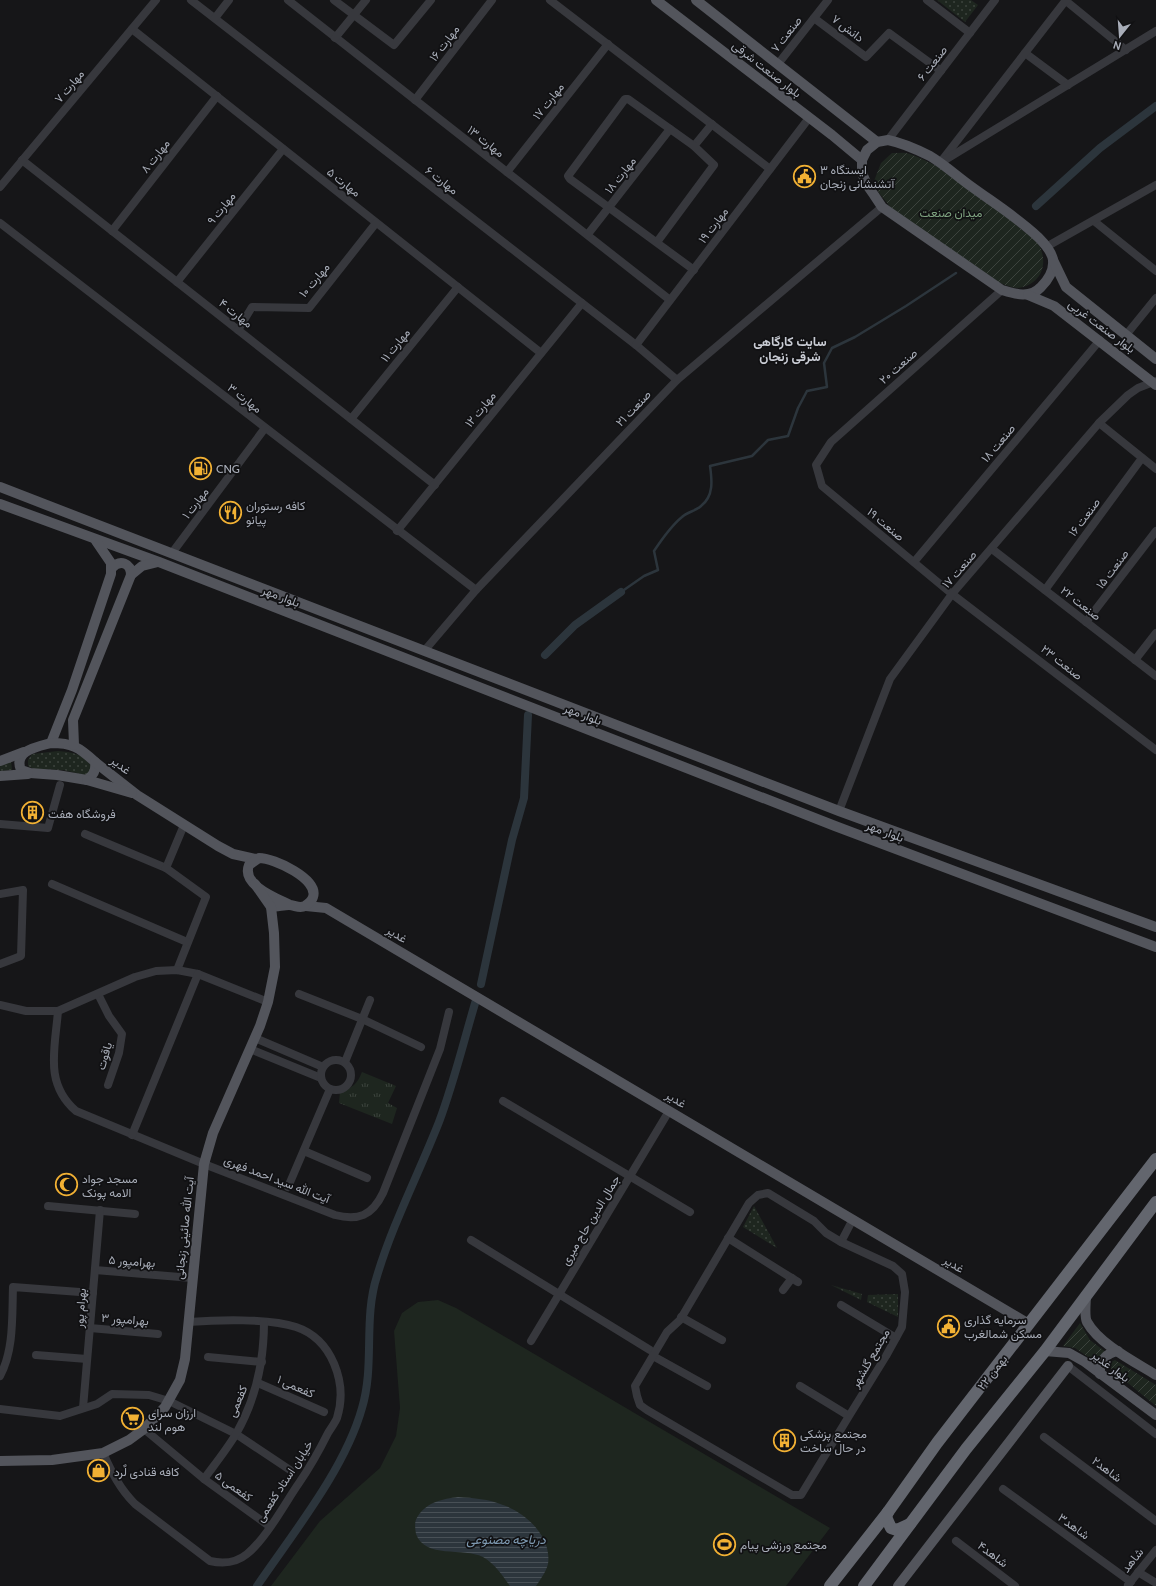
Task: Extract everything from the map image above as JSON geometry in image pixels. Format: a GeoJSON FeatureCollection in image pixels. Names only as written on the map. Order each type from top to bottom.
{"type":"FeatureCollection","features":[{"type":"Feature","properties":{"kind":"highway","name":"۲۲ بهمن"},"geometry":{"type":"LineString","coordinates":[[830,1586],[888,1512],[937,1443],[1156,1159]]}},
{"type":"Feature","properties":{"kind":"highway"},"geometry":{"type":"LineString","coordinates":[[864,1586],[913,1523],[966,1449],[1045,1351],[1156,1202]]}},
{"type":"Feature","properties":{"kind":"highway"},"geometry":{"type":"LineString","coordinates":[[888,1512],[886,1517],[891,1528],[897,1530],[913,1523]]}},
{"type":"Feature","properties":{"kind":"main road","name":"بلوار صنعت شرقی"},"geometry":{"type":"LineString","coordinates":[[656,0],[862,160]]}},
{"type":"Feature","properties":{"kind":"main road","name":"بلوار صنعت شرقی"},"geometry":{"type":"LineString","coordinates":[[696,0],[877,142]]}},
{"type":"Feature","properties":{"kind":"main road"},"geometry":{"type":"LineString","coordinates":[[888,140],[911,146],[940,163],[1017,220],[1046,247],[1053,260],[1051,272],[1046,282],[1038,290],[1028,295],[1014,294],[1002,290],[882,207],[867,185],[862,172],[862,160],[867,150],[877,142],[888,140]]}},
{"type":"Feature","properties":{"kind":"main road","name":"بلوار صنعت غربی"},"geometry":{"type":"LineString","coordinates":[[1053,260],[1066,287],[1156,359]]}},
{"type":"Feature","properties":{"kind":"main road","name":"بلوار صنعت غربی"},"geometry":{"type":"LineString","coordinates":[[1028,295],[1054,306],[1155,381]]}},
{"type":"Feature","properties":{"kind":"main road","name":"بلوار مهر"},"geometry":{"type":"LineString","coordinates":[[0,487],[839,811],[1156,927]]}},
{"type":"Feature","properties":{"kind":"main road","name":"بلوار مهر"},"geometry":{"type":"LineString","coordinates":[[0,504],[95,540],[159,562],[835,826],[1156,947]]}},
{"type":"Feature","properties":{"kind":"main road"},"geometry":{"type":"LineString","coordinates":[[95,540],[104,550],[112,568]]}},
{"type":"Feature","properties":{"kind":"main road"},"geometry":{"type":"LineString","coordinates":[[0,761],[51,743],[74,745],[73,720],[131,576],[131,569],[128,564],[122,562],[116,563],[112,568],[72,690],[51,743]]}},
{"type":"Feature","properties":{"kind":"main road"},"geometry":{"type":"LineString","coordinates":[[131,576],[142,566],[159,562]]}},
{"type":"Feature","properties":{"kind":"main road"},"geometry":{"type":"LineString","coordinates":[[552,716],[558,702]]}},
{"type":"Feature","properties":{"kind":"main road","name":"غدیر"},"geometry":{"type":"LineString","coordinates":[[74,745],[137,795],[184,825],[233,854],[256,859],[264,858],[288,867],[309,883],[314,893],[326,908],[1029,1324]]}},
{"type":"Feature","properties":{"kind":"main road"},"geometry":{"type":"LineString","coordinates":[[24,752],[19,758],[18,764],[21,770],[30,773]]}},
{"type":"Feature","properties":{"kind":"main road"},"geometry":{"type":"LineString","coordinates":[[87,780],[94,774],[96,769],[95,762]]}},
{"type":"Feature","properties":{"kind":"main road"},"geometry":{"type":"LineString","coordinates":[[0,776],[30,773],[57,775],[87,780],[137,795]]}},
{"type":"Feature","properties":{"kind":"main road","name":"آیت الله صائینی زنجانی"},"geometry":{"type":"LineString","coordinates":[[0,1461],[52,1460],[103,1453],[129,1440],[144,1429],[165,1407],[180,1380],[185,1359],[204,1164],[214,1133],[255,1038],[268,1002],[275,967],[271,907],[250,879],[248,872],[233,854]]}},
{"type":"Feature","properties":{"kind":"main road"},"geometry":{"type":"LineString","coordinates":[[248,872],[250,864],[256,859]]}},
{"type":"Feature","properties":{"kind":"main road"},"geometry":{"type":"LineString","coordinates":[[255,884],[271,896],[290,905]]}},
{"type":"Feature","properties":{"kind":"main road"},"geometry":{"type":"LineString","coordinates":[[306,906],[314,893]]}},
{"type":"Feature","properties":{"kind":"main road"},"geometry":{"type":"LineString","coordinates":[[271,907],[290,905]]}},
{"type":"Feature","properties":{"kind":"main road","name":"غدیر"},"geometry":{"type":"LineString","coordinates":[[290,905],[298,907],[306,906],[326,908]]}},
{"type":"Feature","properties":{"kind":"main road","name":"بلوار غدیر"},"geometry":{"type":"LineString","coordinates":[[1086,1294],[1086,1321],[1098,1336],[1118,1351],[1156,1375]]}},
{"type":"Feature","properties":{"kind":"main road","name":"بلوار غدیر"},"geometry":{"type":"LineString","coordinates":[[1045,1351],[1068,1352],[1085,1362],[1156,1415]]}},
{"type":"Feature","properties":{"kind":"main road"},"geometry":{"type":"LineString","coordinates":[[1100,1374],[1100,1368],[1104,1358],[1113,1352],[1118,1351]]}},
{"type":"Feature","properties":{"kind":"main road"},"geometry":{"type":"LineString","coordinates":[[898,1586],[1068,1366]]}},
{"type":"Feature","properties":{"kind":"street","name":"مهارت ۷"},"geometry":{"type":"LineString","coordinates":[[0,187],[156,0]]}},
{"type":"Feature","properties":{"kind":"street","name":"مهارت ۶"},"geometry":{"type":"LineString","coordinates":[[191,0],[636,345],[677,380]]}},
{"type":"Feature","properties":{"kind":"street"},"geometry":{"type":"LineString","coordinates":[[215,18],[229,0]]}},
{"type":"Feature","properties":{"kind":"street","name":"مهارت ۱۳"},"geometry":{"type":"LineString","coordinates":[[288,0],[588,234],[670,300]]}},
{"type":"Feature","properties":{"kind":"street"},"geometry":{"type":"LineString","coordinates":[[334,0],[394,45],[431,0]]}},
{"type":"Feature","properties":{"kind":"street"},"geometry":{"type":"LineString","coordinates":[[336,38],[366,0]]}},
{"type":"Feature","properties":{"kind":"street","name":"مهارت ۱۶"},"geometry":{"type":"LineString","coordinates":[[415,100],[492,0]]}},
{"type":"Feature","properties":{"kind":"street"},"geometry":{"type":"LineString","coordinates":[[550,0],[770,169]]}},
{"type":"Feature","properties":{"kind":"street","name":"صنعت ۷"},"geometry":{"type":"LineString","coordinates":[[778,64],[828,0]]}},
{"type":"Feature","properties":{"kind":"street"},"geometry":{"type":"LineString","coordinates":[[927,0],[970,33]]}},
{"type":"Feature","properties":{"kind":"street"},"geometry":{"type":"LineString","coordinates":[[940,163],[1066,0],[1126,50]]}},
{"type":"Feature","properties":{"kind":"street","name":"صنعت ۶"},"geometry":{"type":"LineString","coordinates":[[888,140],[970,33],[992,1]]}},
{"type":"Feature","properties":{"kind":"street","name":"دانش ۷"},"geometry":{"type":"LineString","coordinates":[[814,18],[866,57],[890,33],[941,71]]}},
{"type":"Feature","properties":{"kind":"street","name":"مهارت ۵"},"geometry":{"type":"LineString","coordinates":[[132,29],[541,353]]}},
{"type":"Feature","properties":{"kind":"street"},"geometry":{"type":"LineString","coordinates":[[940,163],[1156,31]]}},
{"type":"Feature","properties":{"kind":"street","name":"مهارت ۱۷"},"geometry":{"type":"LineString","coordinates":[[507,172],[608,44]]}},
{"type":"Feature","properties":{"kind":"street"},"geometry":{"type":"LineString","coordinates":[[1025,53],[1068,85]]}},
{"type":"Feature","properties":{"kind":"street","name":"مهارت ۸"},"geometry":{"type":"LineString","coordinates":[[112,231],[217,96]]}},
{"type":"Feature","properties":{"kind":"street"},"geometry":{"type":"LineString","coordinates":[[657,242],[714,165],[694,146],[628,99],[623,102],[568,176],[570,179],[694,270]]}},
{"type":"Feature","properties":{"kind":"street","name":"مهارت ۱۹"},"geometry":{"type":"LineString","coordinates":[[636,345],[809,118]]}},
{"type":"Feature","properties":{"kind":"street"},"geometry":{"type":"LineString","coordinates":[[694,146],[712,124]]}},
{"type":"Feature","properties":{"kind":"street","name":"مهارت ۱۸"},"geometry":{"type":"LineString","coordinates":[[588,234],[670,129]]}},
{"type":"Feature","properties":{"kind":"street","name":"مهارت ۹"},"geometry":{"type":"LineString","coordinates":[[177,282],[283,149]]}},
{"type":"Feature","properties":{"kind":"street","name":"مهارت ۴"},"geometry":{"type":"LineString","coordinates":[[22,160],[435,485]]}},
{"type":"Feature","properties":{"kind":"street"},"geometry":{"type":"LineString","coordinates":[[1046,247],[1154,188]]}},
{"type":"Feature","properties":{"kind":"street","name":"صنعت ۲۱"},"geometry":{"type":"LineString","coordinates":[[425,650],[476,590],[677,380],[882,207]]}},
{"type":"Feature","properties":{"kind":"street"},"geometry":{"type":"LineString","coordinates":[[1094,221],[1156,271]]}},
{"type":"Feature","properties":{"kind":"street","name":"مهارت ۳"},"geometry":{"type":"LineString","coordinates":[[0,223],[397,531],[476,590]]}},
{"type":"Feature","properties":{"kind":"street","name":"مهارت ۱۰"},"geometry":{"type":"LineString","coordinates":[[238,330],[252,307],[308,308],[376,223]]}},
{"type":"Feature","properties":{"kind":"street","name":"مهارت ۱۱"},"geometry":{"type":"LineString","coordinates":[[351,419],[458,287]]}},
{"type":"Feature","properties":{"kind":"street","name":"صنعت ۲۰"},"geometry":{"type":"LineString","coordinates":[[816,465],[831,442],[1002,290]]}},
{"type":"Feature","properties":{"kind":"street"},"geometry":{"type":"LineString","coordinates":[[1126,335],[1156,298]]}},
{"type":"Feature","properties":{"kind":"street","name":"مهارت ۱۲"},"geometry":{"type":"LineString","coordinates":[[397,531],[582,303]]}},
{"type":"Feature","properties":{"kind":"street","name":"صنعت ۱۸"},"geometry":{"type":"LineString","coordinates":[[914,562],[1100,340]]}},
{"type":"Feature","properties":{"kind":"street","name":"صنعت ۱۷"},"geometry":{"type":"LineString","coordinates":[[839,811],[890,679],[952,594],[1099,422],[1128,395],[1138,388],[1155,381]]}},
{"type":"Feature","properties":{"kind":"street"},"geometry":{"type":"LineString","coordinates":[[1099,422],[1156,469]]}},
{"type":"Feature","properties":{"kind":"street","name":"مهارت ۱"},"geometry":{"type":"LineString","coordinates":[[172,553],[265,428]]}},
{"type":"Feature","properties":{"kind":"street","name":"صنعت ۱۶"},"geometry":{"type":"LineString","coordinates":[[1045,590],[1142,458]]}},
{"type":"Feature","properties":{"kind":"street","name":"صنعت ۱۹"},"geometry":{"type":"LineString","coordinates":[[816,465],[822,486],[952,594]]}},
{"type":"Feature","properties":{"kind":"street","name":"صنعت ۱۵"},"geometry":{"type":"LineString","coordinates":[[1086,622],[1156,531]]}},
{"type":"Feature","properties":{"kind":"street","name":"صنعت ۲۲"},"geometry":{"type":"LineString","coordinates":[[992,549],[1156,676]]}},
{"type":"Feature","properties":{"kind":"street","name":"صنعت ۲۳"},"geometry":{"type":"LineString","coordinates":[[952,594],[1156,750]]}},
{"type":"Feature","properties":{"kind":"street"},"geometry":{"type":"LineString","coordinates":[[1135,660],[1156,633]]}},
{"type":"Feature","properties":{"kind":"street"},"geometry":{"type":"LineString","coordinates":[[0,824],[48,828],[60,785]]}},
{"type":"Feature","properties":{"kind":"street"},"geometry":{"type":"LineString","coordinates":[[166,868],[184,825]]}},
{"type":"Feature","properties":{"kind":"street"},"geometry":{"type":"LineString","coordinates":[[85,834],[166,868],[206,897],[177,970]]}},
{"type":"Feature","properties":{"kind":"street"},"geometry":{"type":"LineString","coordinates":[[52,884],[187,942]]}},
{"type":"Feature","properties":{"kind":"street"},"geometry":{"type":"LineString","coordinates":[[0,894],[23,890],[21,956],[0,964]]}},
{"type":"Feature","properties":{"kind":"street"},"geometry":{"type":"LineString","coordinates":[[0,1005],[26,1012],[58,1011],[142,975],[156,971],[177,970],[198,974],[268,1002]]}},
{"type":"Feature","properties":{"kind":"street"},"geometry":{"type":"LineString","coordinates":[[132,1135],[198,974]]}},
{"type":"Feature","properties":{"kind":"street","name":"یاقوت"},"geometry":{"type":"LineString","coordinates":[[98,994],[109,1016],[122,1034],[119,1053],[108,1085]]}},
{"type":"Feature","properties":{"kind":"street"},"geometry":{"type":"LineString","coordinates":[[299,994],[362,1019],[421,1047]]}},
{"type":"Feature","properties":{"kind":"street"},"geometry":{"type":"LineString","coordinates":[[345,1062],[370,1000]]}},
{"type":"Feature","properties":{"kind":"street","name":"آیت الله سید احمد فهری"},"geometry":{"type":"LineString","coordinates":[[58,1011],[54,1068],[55,1080],[59,1092],[76,1111],[204,1164],[348,1218],[365,1214],[379,1203],[440,1049],[449,1012]]}},
{"type":"Feature","properties":{"kind":"street"},"geometry":{"type":"LineString","coordinates":[[255,1038],[322,1067]]}},
{"type":"Feature","properties":{"kind":"street"},"geometry":{"type":"LineString","coordinates":[[250,1049],[321,1078]]}},
{"type":"Feature","properties":{"kind":"street"},"geometry":{"type":"LineString","coordinates":[[337,1059],[345,1062],[351,1069],[352,1078],[348,1086],[339,1090],[330,1089],[324,1085],[321,1078],[322,1067],[329,1061],[337,1059]]}},
{"type":"Feature","properties":{"kind":"street"},"geometry":{"type":"LineString","coordinates":[[288,1187],[330,1089]]}},
{"type":"Feature","properties":{"kind":"street"},"geometry":{"type":"LineString","coordinates":[[503,1101],[690,1212]]}},
{"type":"Feature","properties":{"kind":"street","name":"جمال الدین حاج میری"},"geometry":{"type":"LineString","coordinates":[[531,1341],[669,1110]]}},
{"type":"Feature","properties":{"kind":"street"},"geometry":{"type":"LineString","coordinates":[[304,1151],[367,1178]]}},
{"type":"Feature","properties":{"kind":"street","name":"مجتمع گلشهر"},"geometry":{"type":"LineString","coordinates":[[651,1353],[635,1386],[640,1405],[792,1495],[801,1495],[902,1327],[905,1292],[902,1274],[894,1266],[840,1242],[826,1233],[814,1221],[768,1192],[758,1195],[749,1203],[728,1238]]}},
{"type":"Feature","properties":{"kind":"street"},"geometry":{"type":"LineString","coordinates":[[48,1206],[135,1214]]}},
{"type":"Feature","properties":{"kind":"street","name":"بهرام پور"},"geometry":{"type":"LineString","coordinates":[[83,1408],[100,1210]]}},
{"type":"Feature","properties":{"kind":"street"},"geometry":{"type":"LineString","coordinates":[[840,1242],[853,1219]]}},
{"type":"Feature","properties":{"kind":"street"},"geometry":{"type":"LineString","coordinates":[[651,1353],[681,1317],[728,1238],[795,1280],[783,1290]]}},
{"type":"Feature","properties":{"kind":"street"},"geometry":{"type":"LineString","coordinates":[[471,1240],[651,1353],[707,1386]]}},
{"type":"Feature","properties":{"kind":"street","name":"بهرامپور ۵"},"geometry":{"type":"LineString","coordinates":[[95,1270],[192,1278]]}},
{"type":"Feature","properties":{"kind":"street"},"geometry":{"type":"LineString","coordinates":[[0,1376],[4,1368],[10,1345],[13,1287],[93,1293]]}},
{"type":"Feature","properties":{"kind":"street"},"geometry":{"type":"LineString","coordinates":[[841,1305],[896,1338]]}},
{"type":"Feature","properties":{"kind":"street"},"geometry":{"type":"LineString","coordinates":[[681,1317],[722,1340]]}},
{"type":"Feature","properties":{"kind":"street","name":"خیابان استاد کفعمی"},"geometry":{"type":"LineString","coordinates":[[103,1453],[113,1477],[124,1493],[135,1504],[210,1561],[225,1563],[240,1559],[256,1545],[316,1458],[337,1418],[340,1388],[339,1375],[328,1351],[318,1341],[297,1327],[264,1322],[188,1322]]}},
{"type":"Feature","properties":{"kind":"street","name":"کفعمی"},"geometry":{"type":"LineString","coordinates":[[204,1479],[236,1434],[251,1402],[258,1383],[262,1362],[264,1322]]}},
{"type":"Feature","properties":{"kind":"street","name":"بهرامپور ۳"},"geometry":{"type":"LineString","coordinates":[[90,1328],[158,1334]]}},
{"type":"Feature","properties":{"kind":"street"},"geometry":{"type":"LineString","coordinates":[[36,1354],[87,1359]]}},
{"type":"Feature","properties":{"kind":"street"},"geometry":{"type":"LineString","coordinates":[[208,1357],[262,1362]]}},
{"type":"Feature","properties":{"kind":"street"},"geometry":{"type":"LineString","coordinates":[[1068,1366],[1156,1434]]}},
{"type":"Feature","properties":{"kind":"street","name":"کفعمی ۱"},"geometry":{"type":"LineString","coordinates":[[258,1383],[324,1412]]}},
{"type":"Feature","properties":{"kind":"street"},"geometry":{"type":"LineString","coordinates":[[800,1386],[849,1416]]}},
{"type":"Feature","properties":{"kind":"street"},"geometry":{"type":"LineString","coordinates":[[0,1409],[60,1416],[97,1404],[112,1394],[149,1395],[169,1401],[236,1434],[290,1470]]}},
{"type":"Feature","properties":{"kind":"street","name":"کفعمی ۵"},"geometry":{"type":"LineString","coordinates":[[144,1429],[204,1479],[269,1526]]}},
{"type":"Feature","properties":{"kind":"street","name":"شاهد۲"},"geometry":{"type":"LineString","coordinates":[[1044,1437],[1156,1521]]}},
{"type":"Feature","properties":{"kind":"street","name":"شاهد۳"},"geometry":{"type":"LineString","coordinates":[[1003,1489],[1129,1584]]}},
{"type":"Feature","properties":{"kind":"street","name":"شاهد۴"},"geometry":{"type":"LineString","coordinates":[[956,1541],[1015,1586]]}},
{"type":"Feature","properties":{"kind":"street","name":"شاهد"},"geometry":{"type":"LineString","coordinates":[[1129,1584],[1156,1550]]}},
{"type":"Feature","properties":{"kind":"street"},"geometry":{"type":"LineString","coordinates":[[1138,1572],[1156,1583]]}},
{"type":"Feature","properties":{"kind":"green space"},"geometry":{"type":"Polygon","coordinates":[[[937,0],[971,0],[978,5],[965,22],[937,0]]]}},
{"type":"Feature","properties":{"kind":"green space","name":"میدان صنعت"},"geometry":{"type":"Polygon","coordinates":[[[892,153],[908,153],[925,160],[954,177],[983,197],[1033,238],[1039,245],[1043,259],[1043,266],[1037,278],[1032,283],[1018,288],[1000,283],[892,209],[879,193],[874,181],[881,163],[892,153]]]}},
{"type":"Feature","properties":{"kind":"green space"},"geometry":{"type":"Polygon","coordinates":[[[58,751],[69,752],[83,757],[93,769],[86,775],[63,770],[34,769],[28,766],[28,760],[32,754],[58,751]]]}},
{"type":"Feature","properties":{"kind":"green space"},"geometry":{"type":"Polygon","coordinates":[[[11,760],[12,770],[0,771],[0,765],[11,760]]]}},
{"type":"Feature","properties":{"kind":"green space"},"geometry":{"type":"Polygon","coordinates":[[[362,1072],[396,1086],[388,1103],[397,1108],[392,1124],[339,1103],[340,1092],[354,1085],[362,1072]]]}},
{"type":"Feature","properties":{"kind":"green space"},"geometry":{"type":"Polygon","coordinates":[[[754,1206],[777,1248],[743,1227],[754,1206]]]}},
{"type":"Feature","properties":{"kind":"green space"},"geometry":{"type":"Polygon","coordinates":[[[831,1285],[862,1294],[861,1300],[831,1285]]]}},
{"type":"Feature","properties":{"kind":"green space"},"geometry":{"type":"Polygon","coordinates":[[[898,1294],[898,1317],[867,1302],[868,1295],[898,1294]]]}},
{"type":"Feature","properties":{"kind":"green space"},"geometry":{"type":"Polygon","coordinates":[[[438,1300],[456,1308],[830,1528],[786,1586],[271,1586],[320,1521],[380,1468],[396,1436],[400,1408],[394,1331],[402,1313],[418,1302],[438,1300]]]}},
{"type":"Feature","properties":{"kind":"green space"},"geometry":{"type":"Polygon","coordinates":[[[1080,1323],[1090,1340],[1107,1353],[1097,1363],[1075,1348],[1063,1346],[1080,1323]]]}},
{"type":"Feature","properties":{"kind":"green space"},"geometry":{"type":"Polygon","coordinates":[[[1115,1360],[1156,1385],[1156,1406],[1112,1370],[1109,1363],[1115,1360]]]}},
{"type":"Feature","properties":{"kind":"water","name":"دریاچه مصنوعی"},"geometry":{"type":"Polygon","coordinates":[[[458,1497],[475,1498],[497,1503],[512,1509],[529,1520],[542,1536],[548,1554],[547,1567],[536,1586],[510,1586],[495,1566],[483,1557],[475,1554],[436,1550],[427,1547],[421,1542],[416,1534],[415,1525],[417,1518],[422,1511],[426,1507],[436,1502],[458,1497]]]}},
{"type":"Feature","properties":{"kind":"waterway"},"geometry":{"type":"LineString","coordinates":[[1036,206],[1100,148],[1156,106]]}},
{"type":"Feature","properties":{"kind":"waterway"},"geometry":{"type":"LineString","coordinates":[[621,592],[644,576],[658,570],[654,551],[660,542],[684,515],[699,508],[708,498],[711,488],[710,466],[752,456],[768,440],[788,436],[798,408],[807,391],[827,387],[824,363],[832,348],[855,337],[956,273]]}},
{"type":"Feature","properties":{"kind":"waterway"},"geometry":{"type":"LineString","coordinates":[[545,655],[575,625],[621,592]]}},
{"type":"Feature","properties":{"kind":"waterway"},"geometry":{"type":"LineString","coordinates":[[481,984],[512,840],[524,798],[528,715]]}},
{"type":"Feature","properties":{"kind":"waterway"},"geometry":{"type":"LineString","coordinates":[[257,1586],[317,1500],[331,1477],[354,1431],[366,1392],[371,1309],[377,1276],[398,1217],[439,1122],[476,1000]]}},
{"type":"Feature","properties":{"kind":"place","name":"ایستگاه ۳ آتشنشانی زنجان"},"geometry":{"type":"Point","coordinates":[804,176]}},
{"type":"Feature","properties":{"kind":"place","name":"CNG"},"geometry":{"type":"Point","coordinates":[200,468]}},
{"type":"Feature","properties":{"kind":"place","name":"كافه رستوران پيانو"},"geometry":{"type":"Point","coordinates":[230,512]}},
{"type":"Feature","properties":{"kind":"place","name":"فروشگاه هفت"},"geometry":{"type":"Point","coordinates":[33,813]}},
{"type":"Feature","properties":{"kind":"place","name":"مسجد جواد الامه پونک"},"geometry":{"type":"Point","coordinates":[66,1185]}},
{"type":"Feature","properties":{"kind":"place","name":"سرمایه گذاری مسکن شمالغرب"},"geometry":{"type":"Point","coordinates":[949,1326]}},
{"type":"Feature","properties":{"kind":"place","name":"ارزان سرای هوم لند"},"geometry":{"type":"Point","coordinates":[133,1419]}},
{"type":"Feature","properties":{"kind":"place","name":"مجتمع پزشکی در حال ساخت"},"geometry":{"type":"Point","coordinates":[785,1440]}},
{"type":"Feature","properties":{"kind":"place","name":"کافه قنادی لٌرد"},"geometry":{"type":"Point","coordinates":[99,1471]}},
{"type":"Feature","properties":{"kind":"place","name":"مجتمع ورزشی پیام"},"geometry":{"type":"Point","coordinates":[725,1544]}},
{"type":"Feature","properties":{"kind":"district","name":"سایت کارگاهی شرقی زنجان"},"geometry":{"type":"Point","coordinates":[790,348]}}]}
